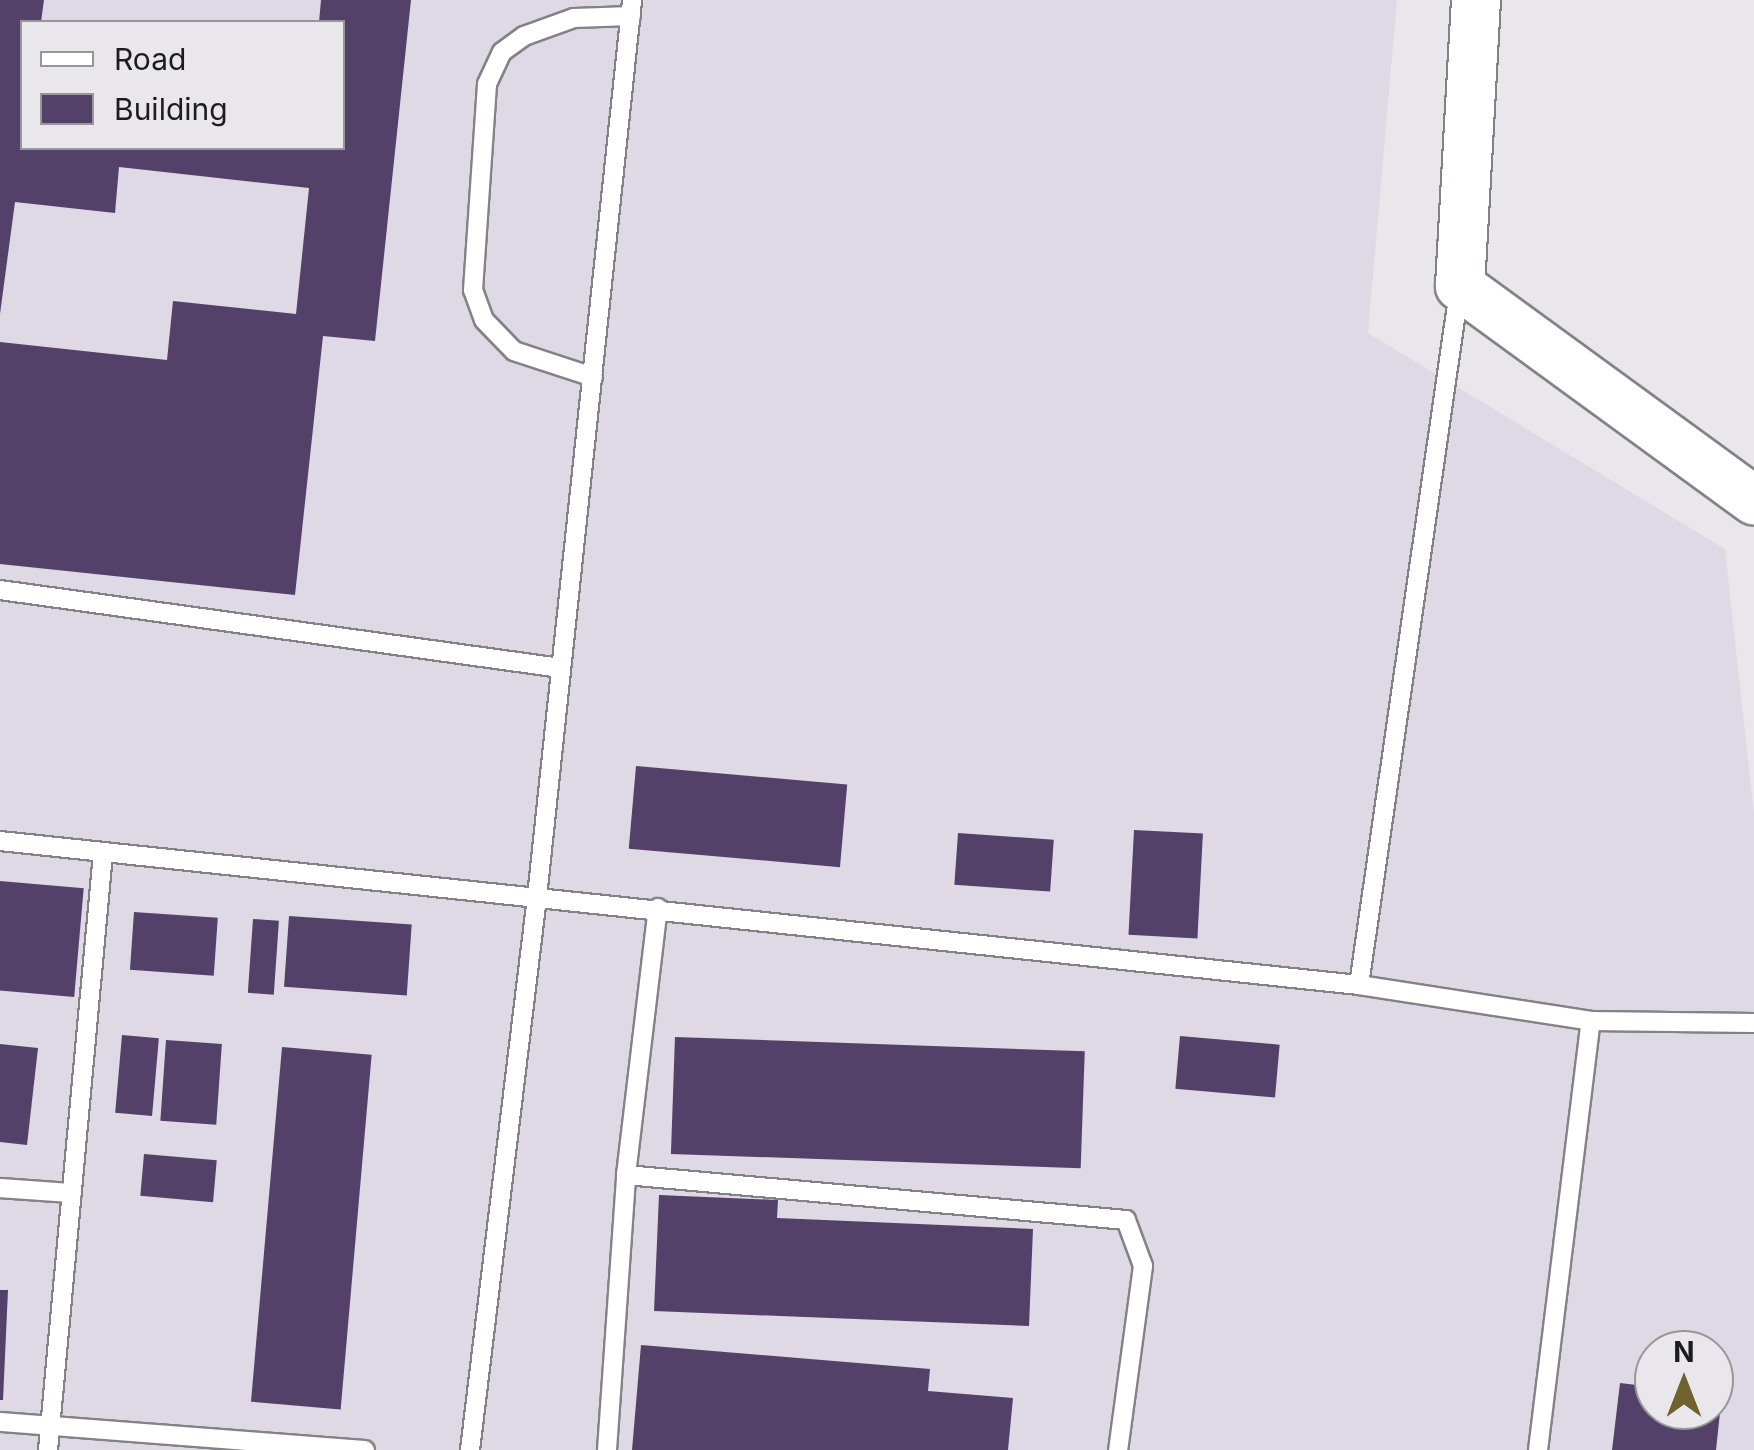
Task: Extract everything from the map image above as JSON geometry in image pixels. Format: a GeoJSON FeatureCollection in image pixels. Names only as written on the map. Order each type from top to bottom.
{"type":"FeatureCollection","features":[{"type":"Feature","properties":{"kind":"street"},"geometry":{"type":"LineString","coordinates":[[1476,0],[1460,286],[1754,500]]}},
{"type":"Feature","properties":{"kind":"lane"},"geometry":{"type":"LineString","coordinates":[[470,1450],[538,897],[631,8],[574,18],[524,36],[502,52],[486,84],[473,290],[484,320],[514,351],[592,378]]}},
{"type":"Feature","properties":{"kind":"lane"},"geometry":{"type":"LineString","coordinates":[[1359,985],[1460,286]]}},
{"type":"Feature","properties":{"kind":"lane"},"geometry":{"type":"LineString","coordinates":[[0,590],[562,668]]}},
{"type":"Feature","properties":{"kind":"lane"},"geometry":{"type":"LineString","coordinates":[[0,841],[1359,985],[1591,1021],[1754,1024]]}},
{"type":"Feature","properties":{"kind":"lane"},"geometry":{"type":"LineString","coordinates":[[48,1450],[104,854]]}},
{"type":"Feature","properties":{"kind":"lane"},"geometry":{"type":"LineString","coordinates":[[607,1450],[626,1175],[658,908]]}},
{"type":"Feature","properties":{"kind":"lane"},"geometry":{"type":"LineString","coordinates":[[1538,1450],[1591,1021]]}},
{"type":"Feature","properties":{"kind":"lane"},"geometry":{"type":"LineString","coordinates":[[626,1175],[1126,1220],[1143,1266],[1118,1450]]}},
{"type":"Feature","properties":{"kind":"lane"},"geometry":{"type":"LineString","coordinates":[[0,1188],[72,1192]]}},
{"type":"Feature","properties":{"kind":"lane"},"geometry":{"type":"LineString","coordinates":[[0,1422],[365,1450]]}},
{"type":"Feature","properties":{"kind":"shaded area"},"geometry":{"type":"Polygon","coordinates":[[[0,0],[1397,0],[1368,333],[1725,549],[1754,814],[1754,1450],[0,1450],[0,0]]]}},
{"type":"Feature","properties":{"kind":"building"},"geometry":{"type":"Polygon","coordinates":[[[0,0],[44,0],[41,20],[20,20],[20,150],[345,150],[345,20],[319,20],[321,0],[411,0],[375,341],[323,336],[295,595],[0,564],[0,342],[167,360],[173,301],[296,314],[309,188],[119,167],[115,213],[15,202],[0,314],[0,0]]]}},
{"type":"Feature","properties":{"kind":"building"},"geometry":{"type":"Polygon","coordinates":[[[636,766],[847,784],[840,867],[629,849],[636,766]]]}},
{"type":"Feature","properties":{"kind":"building"},"geometry":{"type":"Polygon","coordinates":[[[1134,830],[1203,834],[1197,938],[1129,935],[1134,830]]]}},
{"type":"Feature","properties":{"kind":"building"},"geometry":{"type":"Polygon","coordinates":[[[958,833],[1054,840],[1050,892],[954,885],[958,833]]]}},
{"type":"Feature","properties":{"kind":"building"},"geometry":{"type":"Polygon","coordinates":[[[0,881],[84,888],[74,997],[0,990],[0,881]]]}},
{"type":"Feature","properties":{"kind":"building"},"geometry":{"type":"Polygon","coordinates":[[[134,912],[218,918],[214,976],[130,970],[134,912]]]}},
{"type":"Feature","properties":{"kind":"building"},"geometry":{"type":"Polygon","coordinates":[[[289,916],[412,925],[407,995],[284,987],[289,916]]]}},
{"type":"Feature","properties":{"kind":"building"},"geometry":{"type":"Polygon","coordinates":[[[253,919],[279,921],[274,995],[248,993],[253,919]]]}},
{"type":"Feature","properties":{"kind":"building"},"geometry":{"type":"Polygon","coordinates":[[[122,1035],[159,1038],[152,1116],[115,1113],[122,1035]]]}},
{"type":"Feature","properties":{"kind":"building"},"geometry":{"type":"Polygon","coordinates":[[[1180,1036],[1280,1045],[1275,1098],[1175,1089],[1180,1036]]]}},
{"type":"Feature","properties":{"kind":"building"},"geometry":{"type":"Polygon","coordinates":[[[675,1037],[1085,1051],[1081,1168],[671,1154],[675,1037]]]}},
{"type":"Feature","properties":{"kind":"building"},"geometry":{"type":"Polygon","coordinates":[[[166,1040],[222,1044],[216,1125],[160,1121],[166,1040]]]}},
{"type":"Feature","properties":{"kind":"building"},"geometry":{"type":"Polygon","coordinates":[[[0,1044],[38,1048],[27,1145],[0,1142],[0,1044]]]}},
{"type":"Feature","properties":{"kind":"building"},"geometry":{"type":"Polygon","coordinates":[[[282,1047],[372,1055],[341,1409],[251,1402],[282,1047]]]}},
{"type":"Feature","properties":{"kind":"building"},"geometry":{"type":"Polygon","coordinates":[[[144,1154],[217,1160],[213,1202],[140,1196],[144,1154]]]}},
{"type":"Feature","properties":{"kind":"building"},"geometry":{"type":"Polygon","coordinates":[[[659,1195],[778,1200],[777,1218],[1033,1229],[1029,1326],[654,1311],[659,1195]]]}},
{"type":"Feature","properties":{"kind":"building"},"geometry":{"type":"Polygon","coordinates":[[[0,1290],[8,1290],[3,1400],[0,1400],[0,1290]]]}},
{"type":"Feature","properties":{"kind":"building"},"geometry":{"type":"Polygon","coordinates":[[[641,1345],[930,1369],[928,1391],[1013,1398],[1008,1450],[632,1450],[641,1345]]]}},
{"type":"Feature","properties":{"kind":"building"},"geometry":{"type":"Polygon","coordinates":[[[1620,1383],[1634,1385],[1634,1430],[1718,1430],[1716,1450],[1612,1450],[1620,1383]]]}}]}
